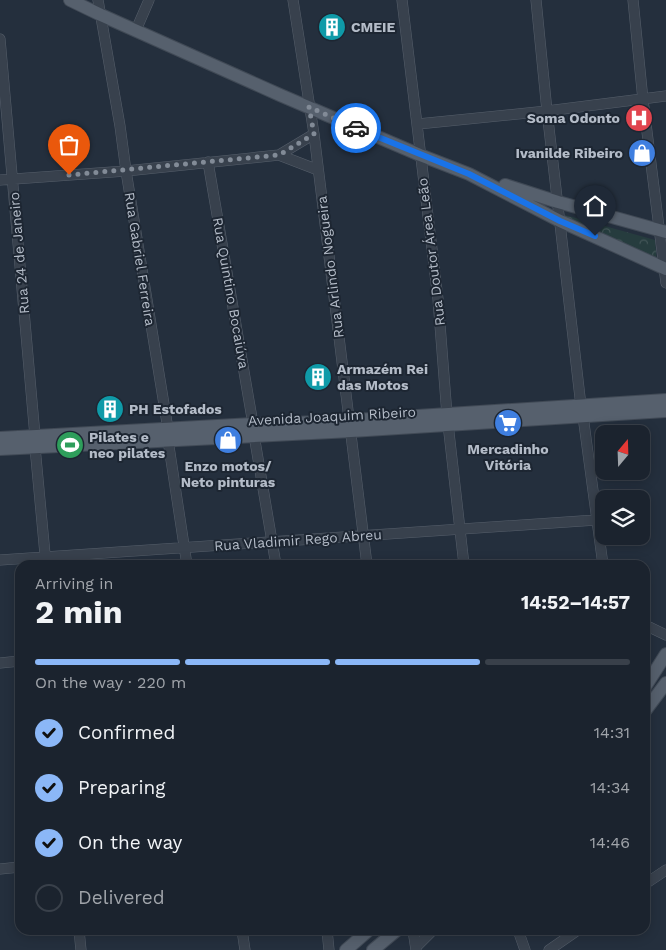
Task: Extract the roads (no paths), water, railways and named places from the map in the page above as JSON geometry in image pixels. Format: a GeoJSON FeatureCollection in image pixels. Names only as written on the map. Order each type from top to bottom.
{"type":"FeatureCollection","features":[{"type":"Feature","properties":{"kind":"main road"},"geometry":{"type":"LineString","coordinates":[[70,0],[101,16],[420,155],[469,174],[558,202],[662,231]]}},
{"type":"Feature","properties":{"kind":"main road"},"geometry":{"type":"LineString","coordinates":[[469,174],[560,221],[665,268]]}},
{"type":"Feature","properties":{"kind":"main road","name":"Avenida Joaquim Ribeiro"},"geometry":{"type":"LineString","coordinates":[[0,438],[35,441],[350,426],[582,411],[666,400]]}},
{"type":"Feature","properties":{"kind":"main road","name":"Avenida Joaquim Ribeiro"},"geometry":{"type":"LineString","coordinates":[[582,411],[666,411]]}},
{"type":"Feature","properties":{"kind":"main road","name":"Avenida Joaquim Ribeiro"},"geometry":{"type":"LineString","coordinates":[[0,449],[35,441]]}},
{"type":"Feature","properties":{"kind":"main road"},"geometry":{"type":"LineString","coordinates":[[650,679],[666,654]]}},
{"type":"Feature","properties":{"kind":"main road"},"geometry":{"type":"LineString","coordinates":[[650,704],[666,683]]}},
{"type":"Feature","properties":{"kind":"main road"},"geometry":{"type":"LineString","coordinates":[[346,950],[363,935]]}},
{"type":"Feature","properties":{"kind":"main road"},"geometry":{"type":"LineString","coordinates":[[373,950],[390,935]]}},
{"type":"Feature","properties":{"kind":"street","name":"Rua Gabriel Ferreira"},"geometry":{"type":"LineString","coordinates":[[98,0],[120,126],[186,560]]}},
{"type":"Feature","properties":{"kind":"street"},"geometry":{"type":"LineString","coordinates":[[136,30],[149,0]]}},
{"type":"Feature","properties":{"kind":"street","name":"Rua Arlindo Nogueira"},"geometry":{"type":"LineString","coordinates":[[293,0],[314,134],[366,560]]}},
{"type":"Feature","properties":{"kind":"street","name":"Rua Doutor Área Leão"},"geometry":{"type":"LineString","coordinates":[[402,0],[438,299],[447,420],[463,560]]}},
{"type":"Feature","properties":{"kind":"street"},"geometry":{"type":"LineString","coordinates":[[536,0],[547,112],[595,512]]}},
{"type":"Feature","properties":{"kind":"street"},"geometry":{"type":"LineString","coordinates":[[633,0],[643,100],[662,231],[666,283]]}},
{"type":"Feature","properties":{"kind":"street","name":"Rua 24 de Janeiro"},"geometry":{"type":"LineString","coordinates":[[0,39],[46,560]]}},
{"type":"Feature","properties":{"kind":"street"},"geometry":{"type":"LineString","coordinates":[[418,124],[547,112],[666,96]]}},
{"type":"Feature","properties":{"kind":"street"},"geometry":{"type":"LineString","coordinates":[[0,180],[279,155],[314,134]]}},
{"type":"Feature","properties":{"kind":"street"},"geometry":{"type":"LineString","coordinates":[[279,155],[318,170]]}},
{"type":"Feature","properties":{"kind":"street","name":"Rua Quintino Bocaiúva"},"geometry":{"type":"LineString","coordinates":[[208,162],[275,560]]}},
{"type":"Feature","properties":{"kind":"street","name":"Rua Vladimir Rego Abreu"},"geometry":{"type":"LineString","coordinates":[[57,560],[184,548],[595,520]]}},
{"type":"Feature","properties":{"kind":"street"},"geometry":{"type":"LineString","coordinates":[[600,545],[603,560]]}},
{"type":"Feature","properties":{"kind":"street","name":"Rua Vladimir Rego Abreu"},"geometry":{"type":"LineString","coordinates":[[0,560],[15,560]]}},
{"type":"Feature","properties":{"kind":"street"},"geometry":{"type":"LineString","coordinates":[[650,627],[666,635]]}},
{"type":"Feature","properties":{"kind":"street"},"geometry":{"type":"LineString","coordinates":[[0,662],[15,661]]}},
{"type":"Feature","properties":{"kind":"street"},"geometry":{"type":"LineString","coordinates":[[0,868],[15,867]]}},
{"type":"Feature","properties":{"kind":"street"},"geometry":{"type":"LineString","coordinates":[[650,881],[666,870]]}},
{"type":"Feature","properties":{"kind":"street"},"geometry":{"type":"LineString","coordinates":[[80,935],[81,950]]}},
{"type":"Feature","properties":{"kind":"street"},"geometry":{"type":"LineString","coordinates":[[243,935],[245,950]]}},
{"type":"Feature","properties":{"kind":"street"},"geometry":{"type":"LineString","coordinates":[[327,935],[329,950]]}},
{"type":"Feature","properties":{"kind":"street"},"geometry":{"type":"LineString","coordinates":[[414,935],[416,949]]}},
{"type":"Feature","properties":{"kind":"street"},"geometry":{"type":"LineString","coordinates":[[416,949],[428,935]]}},
{"type":"Feature","properties":{"kind":"street"},"geometry":{"type":"LineString","coordinates":[[520,935],[525,950]]}},
{"type":"Feature","properties":{"kind":"street"},"geometry":{"type":"LineString","coordinates":[[549,950],[571,935]]}},
{"type":"Feature","properties":{"kind":"place","name":"CMEIE"},"geometry":{"type":"Point","coordinates":[332,27]}},
{"type":"Feature","properties":{"kind":"place","name":"Soma Odonto"},"geometry":{"type":"Point","coordinates":[639,118]}},
{"type":"Feature","properties":{"kind":"place","name":"Ivanilde Ribeiro"},"geometry":{"type":"Point","coordinates":[642,153]}},
{"type":"Feature","properties":{"kind":"place","name":"Armazém Rei das Motos"},"geometry":{"type":"Point","coordinates":[318,377]}},
{"type":"Feature","properties":{"kind":"place","name":"PH Estofados"},"geometry":{"type":"Point","coordinates":[110,409]}},
{"type":"Feature","properties":{"kind":"place","name":"Mercadinho Vitória"},"geometry":{"type":"Point","coordinates":[508,423]}},
{"type":"Feature","properties":{"kind":"place","name":"Enzo motos/ Neto pinturas"},"geometry":{"type":"Point","coordinates":[228,440]}},
{"type":"Feature","properties":{"kind":"place","name":"Pilates e neo pilates"},"geometry":{"type":"Point","coordinates":[70,445]}}]}
